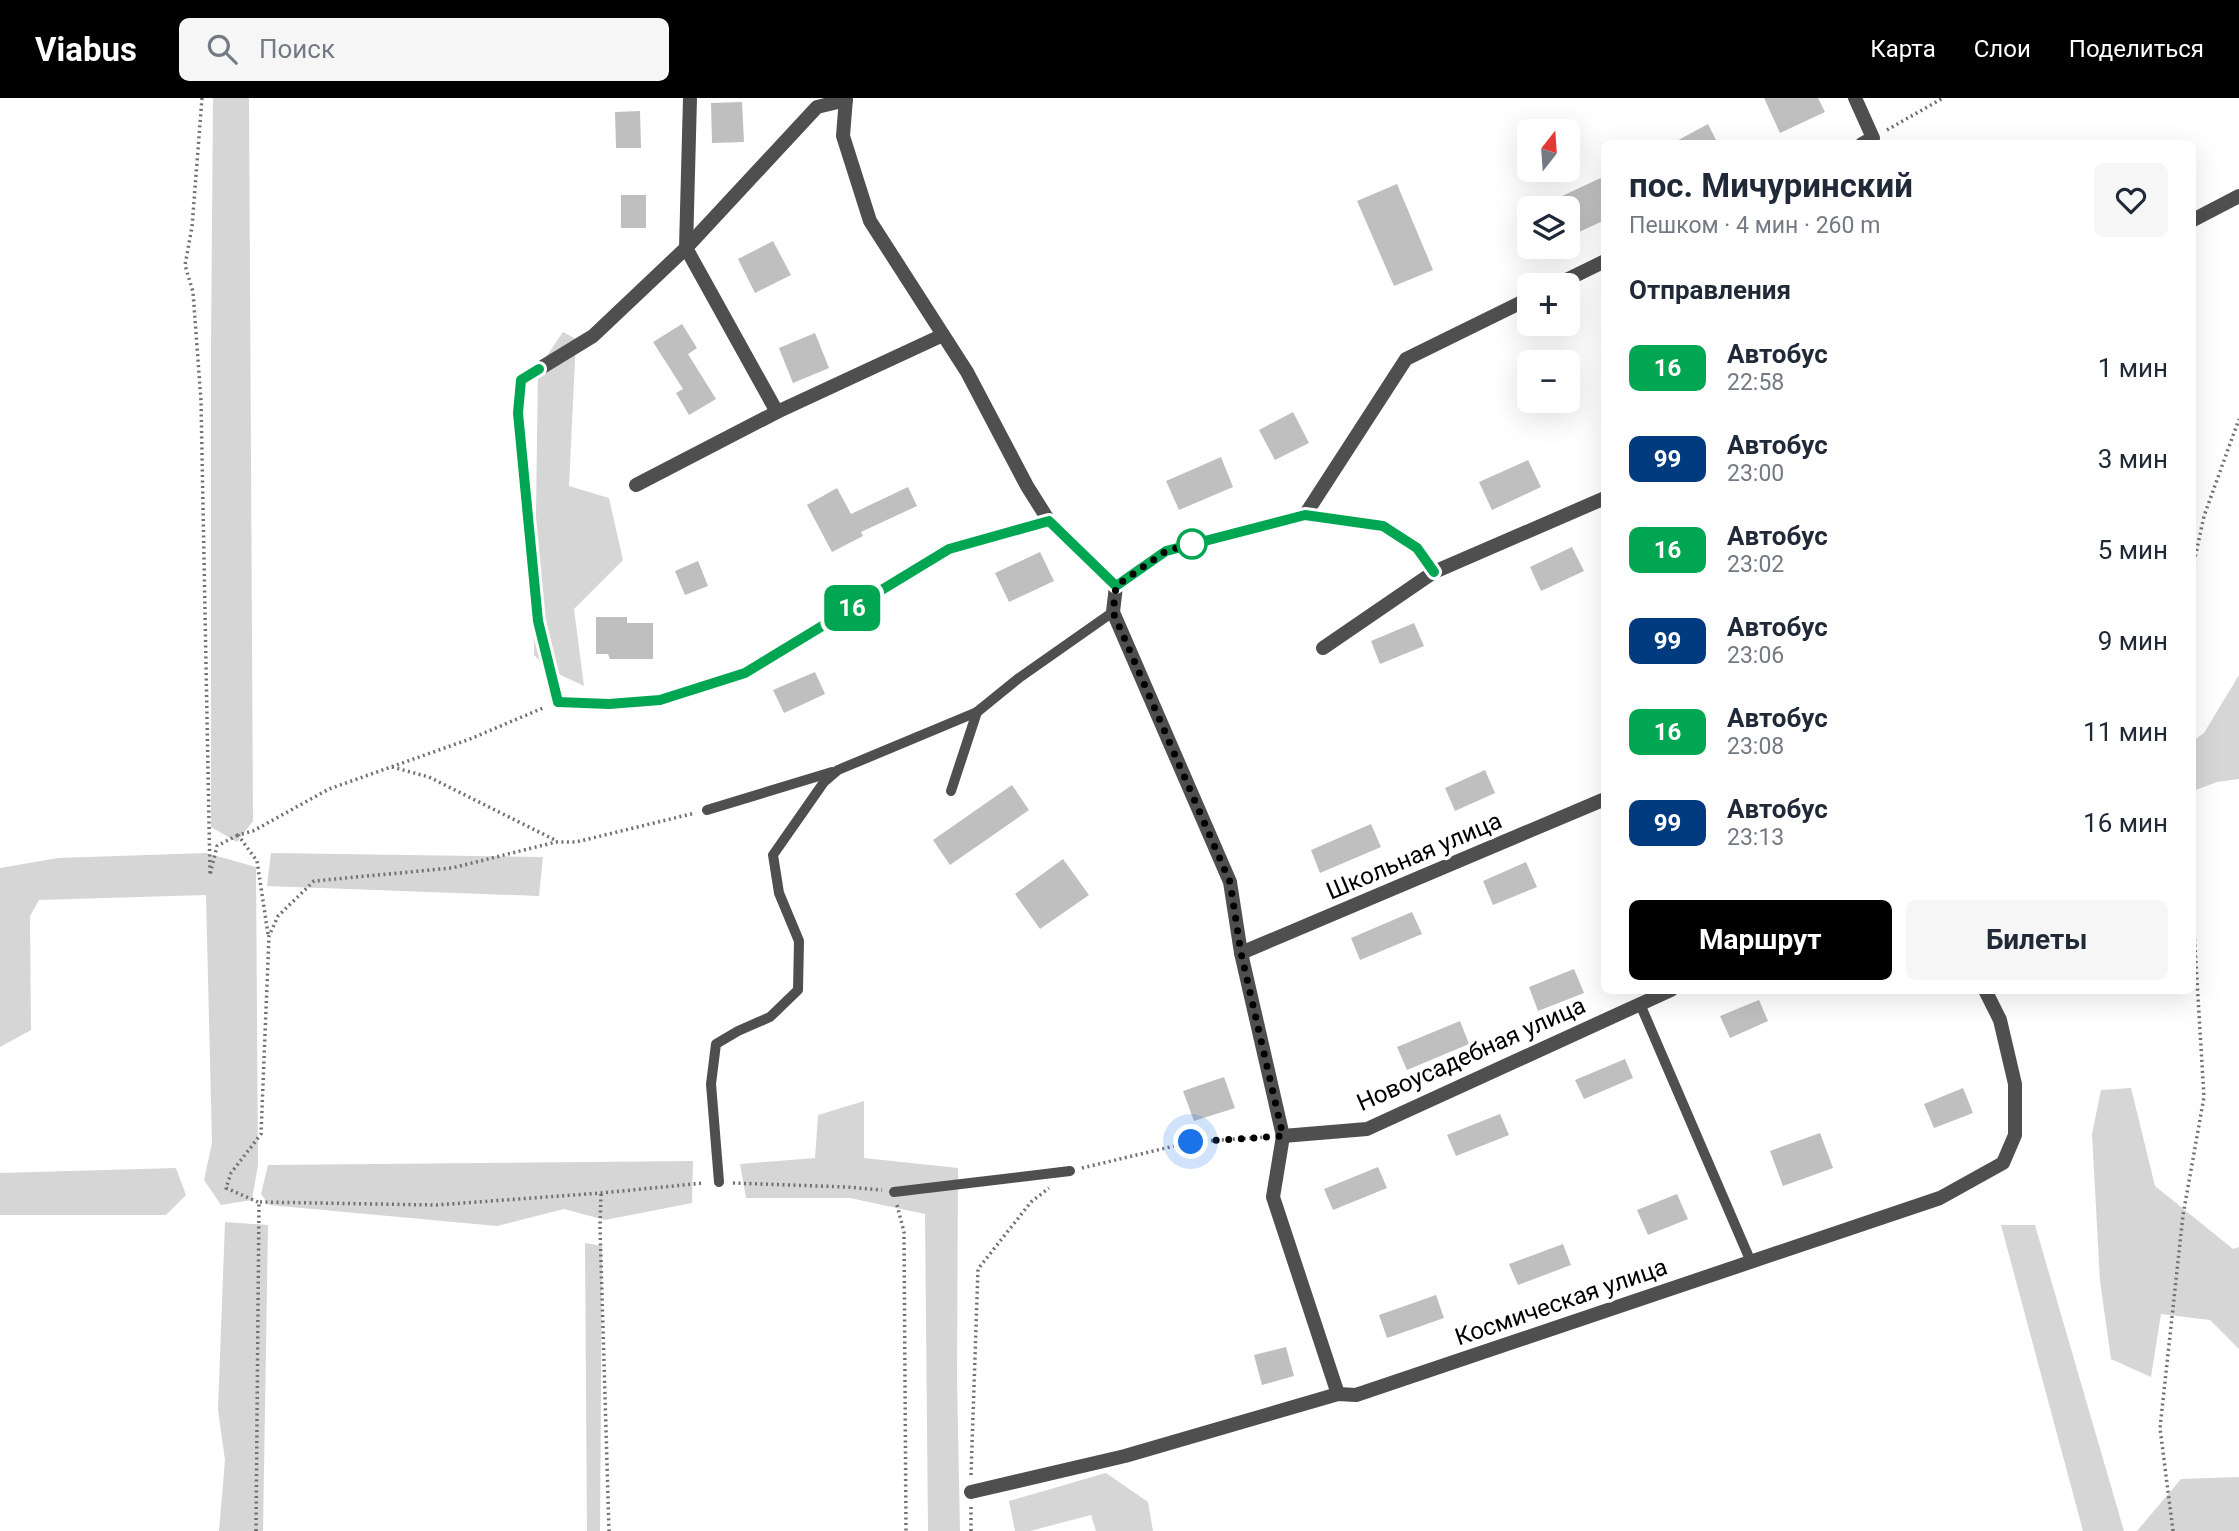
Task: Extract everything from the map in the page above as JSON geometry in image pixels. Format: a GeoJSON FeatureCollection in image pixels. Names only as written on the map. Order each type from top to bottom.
{"type":"FeatureCollection","features":[{"type":"Feature","properties":{"kind":"street"},"geometry":{"type":"LineString","coordinates":[[690,98],[686,248],[777,412]]}},
{"type":"Feature","properties":{"kind":"street"},"geometry":{"type":"LineString","coordinates":[[1855,98],[1867,140]]}},
{"type":"Feature","properties":{"kind":"street"},"geometry":{"type":"LineString","coordinates":[[1049,521],[949,549],[745,673],[660,700],[609,704],[558,702],[538,621],[518,413],[521,380],[593,336],[686,248],[817,107],[846,99],[844,136],[870,221],[967,372],[1027,486],[1049,521],[1116,586]]}},
{"type":"Feature","properties":{"kind":"street"},"geometry":{"type":"LineString","coordinates":[[2196,218],[2239,196]]}},
{"type":"Feature","properties":{"kind":"street"},"geometry":{"type":"LineString","coordinates":[[1580,273],[1601,263]]}},
{"type":"Feature","properties":{"kind":"street"},"geometry":{"type":"LineString","coordinates":[[1305,515],[1406,359],[1517,304]]}},
{"type":"Feature","properties":{"kind":"street"},"geometry":{"type":"LineString","coordinates":[[636,485],[777,412],[943,335]]}},
{"type":"Feature","properties":{"kind":"street"},"geometry":{"type":"LineString","coordinates":[[1323,648],[1434,572],[1601,500]]}},
{"type":"Feature","properties":{"kind":"street"},"geometry":{"type":"LineString","coordinates":[[1338,1394],[1272,1197],[1283,1136],[1241,953],[1230,882],[1113,612],[1116,586],[1166,551],[1305,515],[1383,526],[1417,548],[1434,572]]}},
{"type":"Feature","properties":{"kind":"street","name":"Школьная улица"},"geometry":{"type":"LineString","coordinates":[[1241,953],[1601,801]]}},
{"type":"Feature","properties":{"kind":"street","name":"Новоусадебная улица"},"geometry":{"type":"LineString","coordinates":[[1283,1136],[1367,1129],[1662,994]]}},
{"type":"Feature","properties":{"kind":"street","name":"Космическая улица"},"geometry":{"type":"LineString","coordinates":[[971,1492],[1125,1455],[1338,1394],[1356,1395],[1940,1198],[2003,1163],[2015,1135],[2015,1084],[2000,1020],[1987,994]]}},
{"type":"Feature","properties":{"kind":"lane"},"geometry":{"type":"LineString","coordinates":[[707,810],[838,770],[977,712],[1019,678],[1113,612]]}},
{"type":"Feature","properties":{"kind":"lane"},"geometry":{"type":"LineString","coordinates":[[951,791],[977,712]]}},
{"type":"Feature","properties":{"kind":"lane"},"geometry":{"type":"LineString","coordinates":[[719,1182],[711,1084],[716,1044],[770,1017],[798,990],[799,941],[779,894],[773,855],[824,782],[838,770]]}},
{"type":"Feature","properties":{"kind":"lane"},"geometry":{"type":"LineString","coordinates":[[1640,1004],[1751,1262]]}},
{"type":"Feature","properties":{"kind":"lane"},"geometry":{"type":"LineString","coordinates":[[894,1192],[1070,1171]]}},
{"type":"Feature","properties":{"kind":"path"},"geometry":{"type":"LineString","coordinates":[[202,98],[192,227],[186,265],[193,292],[201,401],[210,875],[217,846],[253,831],[329,789],[470,739],[558,702]]}},
{"type":"Feature","properties":{"kind":"path"},"geometry":{"type":"LineString","coordinates":[[1869,140],[1943,98]]}},
{"type":"Feature","properties":{"kind":"path"},"geometry":{"type":"LineString","coordinates":[[2196,553],[2204,516],[2239,419]]}},
{"type":"Feature","properties":{"kind":"path"},"geometry":{"type":"LineString","coordinates":[[390,766],[429,778],[559,842]]}},
{"type":"Feature","properties":{"kind":"path"},"geometry":{"type":"LineString","coordinates":[[269,936],[278,916],[314,881],[452,868],[559,842],[589,839],[707,810]]}},
{"type":"Feature","properties":{"kind":"path"},"geometry":{"type":"LineString","coordinates":[[238,835],[257,862],[269,936],[261,1134],[232,1172],[226,1188],[259,1202],[436,1205],[719,1182],[847,1187],[894,1192],[904,1232],[906,1531]]}},
{"type":"Feature","properties":{"kind":"path"},"geometry":{"type":"LineString","coordinates":[[2173,1531],[2160,1428],[2183,1215],[2204,1097],[2196,965]]}},
{"type":"Feature","properties":{"kind":"path"},"geometry":{"type":"LineString","coordinates":[[971,1531],[978,1269],[1031,1202],[1070,1171],[1191,1142],[1283,1136]]}},
{"type":"Feature","properties":{"kind":"path"},"geometry":{"type":"LineString","coordinates":[[601,1193],[608,1531]]}},
{"type":"Feature","properties":{"kind":"path"},"geometry":{"type":"LineString","coordinates":[[256,1531],[259,1202]]}},
{"type":"Feature","properties":{"kind":"shaded area"},"geometry":{"type":"Polygon","coordinates":[[[213,98],[249,98],[253,821],[237,842],[211,827],[213,98]]]}},
{"type":"Feature","properties":{"kind":"shaded area"},"geometry":{"type":"Polygon","coordinates":[[[563,332],[576,339],[569,486],[609,498],[623,560],[574,609],[584,686],[548,669],[534,655],[538,369],[563,332]]]}},
{"type":"Feature","properties":{"kind":"shaded area"},"geometry":{"type":"Polygon","coordinates":[[[2239,675],[2239,779],[2217,782],[2196,790],[2196,739],[2204,733],[2239,675]]]}},
{"type":"Feature","properties":{"kind":"shaded area"},"geometry":{"type":"Polygon","coordinates":[[[206,853],[256,867],[258,1165],[252,1200],[221,1205],[204,1180],[212,1143],[206,895],[39,900],[30,916],[31,1030],[0,1047],[0,868],[58,858],[206,853]]]}},
{"type":"Feature","properties":{"kind":"shaded area"},"geometry":{"type":"Polygon","coordinates":[[[271,853],[543,857],[539,896],[267,886],[271,853]]]}},
{"type":"Feature","properties":{"kind":"shaded area"},"geometry":{"type":"Polygon","coordinates":[[[2131,1088],[2155,1186],[2233,1249],[2239,1247],[2239,1349],[2210,1320],[2161,1314],[2151,1377],[2111,1359],[2100,1281],[2092,1134],[2101,1090],[2131,1088]]]}},
{"type":"Feature","properties":{"kind":"shaded area"},"geometry":{"type":"Polygon","coordinates":[[[864,1101],[864,1158],[958,1168],[957,1378],[960,1531],[928,1531],[925,1214],[850,1198],[746,1198],[740,1164],[815,1158],[818,1115],[864,1101]]]}},
{"type":"Feature","properties":{"kind":"shaded area"},"geometry":{"type":"Polygon","coordinates":[[[693,1161],[692,1203],[605,1220],[564,1209],[497,1226],[269,1205],[261,1194],[268,1165],[693,1161]]]}},
{"type":"Feature","properties":{"kind":"shaded area"},"geometry":{"type":"Polygon","coordinates":[[[176,1168],[186,1195],[166,1215],[0,1215],[0,1173],[176,1168]]]}},
{"type":"Feature","properties":{"kind":"shaded area"},"geometry":{"type":"Polygon","coordinates":[[[225,1222],[268,1225],[263,1531],[219,1531],[225,1460],[218,1410],[225,1222]]]}},
{"type":"Feature","properties":{"kind":"shaded area"},"geometry":{"type":"Polygon","coordinates":[[[2001,1225],[2035,1225],[2124,1531],[2083,1531],[2001,1225]]]}},
{"type":"Feature","properties":{"kind":"shaded area"},"geometry":{"type":"Polygon","coordinates":[[[585,1243],[602,1246],[600,1531],[587,1531],[585,1243]]]}},
{"type":"Feature","properties":{"kind":"shaded area"},"geometry":{"type":"Polygon","coordinates":[[[1106,1473],[1148,1502],[1153,1531],[1096,1531],[1091,1515],[1030,1531],[1015,1531],[1009,1501],[1106,1473]]]}},
{"type":"Feature","properties":{"kind":"shaded area"},"geometry":{"type":"Polygon","coordinates":[[[2239,1477],[2239,1531],[2137,1531],[2181,1479],[2239,1477]]]}},
{"type":"Feature","properties":{"kind":"building"},"geometry":{"type":"Polygon","coordinates":[[[1764,98],[1818,98],[1825,112],[1780,133],[1764,98]]]}},
{"type":"Feature","properties":{"kind":"building"},"geometry":{"type":"Polygon","coordinates":[[[742,102],[744,142],[712,143],[711,103],[742,102]]]}},
{"type":"Feature","properties":{"kind":"building"},"geometry":{"type":"Polygon","coordinates":[[[640,111],[641,148],[616,148],[615,112],[640,111]]]}},
{"type":"Feature","properties":{"kind":"building"},"geometry":{"type":"Polygon","coordinates":[[[1708,124],[1716,140],[1678,140],[1708,124]]]}},
{"type":"Feature","properties":{"kind":"building"},"geometry":{"type":"Polygon","coordinates":[[[1601,178],[1601,222],[1580,232],[1580,196],[1562,196],[1601,178]]]}},
{"type":"Feature","properties":{"kind":"building"},"geometry":{"type":"Polygon","coordinates":[[[1397,184],[1433,270],[1394,286],[1357,201],[1397,184]]]}},
{"type":"Feature","properties":{"kind":"building"},"geometry":{"type":"Polygon","coordinates":[[[621,195],[646,195],[646,228],[621,228],[621,195]]]}},
{"type":"Feature","properties":{"kind":"building"},"geometry":{"type":"Polygon","coordinates":[[[773,241],[791,275],[755,293],[738,259],[773,241]]]}},
{"type":"Feature","properties":{"kind":"building"},"geometry":{"type":"Polygon","coordinates":[[[682,324],[697,348],[688,354],[716,399],[689,415],[676,393],[683,389],[653,342],[682,324]]]}},
{"type":"Feature","properties":{"kind":"building"},"geometry":{"type":"Polygon","coordinates":[[[815,333],[829,368],[793,383],[779,348],[815,333]]]}},
{"type":"Feature","properties":{"kind":"building"},"geometry":{"type":"Polygon","coordinates":[[[1293,412],[1309,443],[1275,460],[1259,430],[1293,412]]]}},
{"type":"Feature","properties":{"kind":"building"},"geometry":{"type":"Polygon","coordinates":[[[1221,457],[1233,487],[1179,510],[1166,481],[1221,457]]]}},
{"type":"Feature","properties":{"kind":"building"},"geometry":{"type":"Polygon","coordinates":[[[1528,460],[1541,487],[1492,510],[1479,482],[1528,460]]]}},
{"type":"Feature","properties":{"kind":"building"},"geometry":{"type":"Polygon","coordinates":[[[908,487],[917,506],[861,532],[863,536],[832,552],[807,505],[837,488],[851,514],[908,487]]]}},
{"type":"Feature","properties":{"kind":"building"},"geometry":{"type":"Polygon","coordinates":[[[1572,547],[1584,571],[1541,591],[1530,567],[1572,547]]]}},
{"type":"Feature","properties":{"kind":"building"},"geometry":{"type":"Polygon","coordinates":[[[1040,552],[1054,581],[1009,602],[995,573],[1040,552]]]}},
{"type":"Feature","properties":{"kind":"building"},"geometry":{"type":"Polygon","coordinates":[[[698,561],[708,586],[685,595],[675,571],[698,561]]]}},
{"type":"Feature","properties":{"kind":"building"},"geometry":{"type":"Polygon","coordinates":[[[596,617],[627,617],[627,623],[653,623],[653,659],[610,659],[608,654],[596,654],[596,617]]]}},
{"type":"Feature","properties":{"kind":"building"},"geometry":{"type":"Polygon","coordinates":[[[1414,623],[1424,646],[1380,664],[1371,641],[1414,623]]]}},
{"type":"Feature","properties":{"kind":"building"},"geometry":{"type":"Polygon","coordinates":[[[815,672],[825,694],[784,713],[773,690],[815,672]]]}},
{"type":"Feature","properties":{"kind":"building"},"geometry":{"type":"Polygon","coordinates":[[[1485,770],[1495,793],[1455,811],[1445,788],[1485,770]]]}},
{"type":"Feature","properties":{"kind":"building"},"geometry":{"type":"Polygon","coordinates":[[[1012,785],[1029,810],[950,865],[933,840],[1012,785]]]}},
{"type":"Feature","properties":{"kind":"building"},"geometry":{"type":"Polygon","coordinates":[[[1371,824],[1381,847],[1320,873],[1311,850],[1371,824]]]}},
{"type":"Feature","properties":{"kind":"building"},"geometry":{"type":"Polygon","coordinates":[[[1063,859],[1089,895],[1040,929],[1015,894],[1063,859]]]}},
{"type":"Feature","properties":{"kind":"building"},"geometry":{"type":"Polygon","coordinates":[[[1526,862],[1537,887],[1493,905],[1483,881],[1526,862]]]}},
{"type":"Feature","properties":{"kind":"building"},"geometry":{"type":"Polygon","coordinates":[[[1412,912],[1422,934],[1360,960],[1351,938],[1412,912]]]}},
{"type":"Feature","properties":{"kind":"building"},"geometry":{"type":"Polygon","coordinates":[[[1574,969],[1584,993],[1538,1011],[1529,987],[1574,969]]]}},
{"type":"Feature","properties":{"kind":"building"},"geometry":{"type":"Polygon","coordinates":[[[1759,1000],[1768,1021],[1730,1038],[1720,1016],[1759,1000]]]}},
{"type":"Feature","properties":{"kind":"building"},"geometry":{"type":"Polygon","coordinates":[[[1460,1021],[1469,1044],[1407,1070],[1397,1047],[1460,1021]]]}},
{"type":"Feature","properties":{"kind":"building"},"geometry":{"type":"Polygon","coordinates":[[[1625,1059],[1633,1078],[1584,1099],[1575,1080],[1625,1059]]]}},
{"type":"Feature","properties":{"kind":"building"},"geometry":{"type":"Polygon","coordinates":[[[1224,1077],[1235,1108],[1194,1121],[1183,1091],[1224,1077]]]}},
{"type":"Feature","properties":{"kind":"building"},"geometry":{"type":"Polygon","coordinates":[[[1963,1088],[1973,1113],[1934,1128],[1924,1104],[1963,1088]]]}},
{"type":"Feature","properties":{"kind":"building"},"geometry":{"type":"Polygon","coordinates":[[[1500,1114],[1509,1135],[1456,1156],[1447,1135],[1500,1114]]]}},
{"type":"Feature","properties":{"kind":"building"},"geometry":{"type":"Polygon","coordinates":[[[1820,1133],[1833,1168],[1783,1186],[1770,1151],[1820,1133]]]}},
{"type":"Feature","properties":{"kind":"building"},"geometry":{"type":"Polygon","coordinates":[[[1378,1167],[1387,1188],[1333,1210],[1324,1189],[1378,1167]]]}},
{"type":"Feature","properties":{"kind":"building"},"geometry":{"type":"Polygon","coordinates":[[[1677,1194],[1688,1219],[1648,1235],[1637,1210],[1677,1194]]]}},
{"type":"Feature","properties":{"kind":"building"},"geometry":{"type":"Polygon","coordinates":[[[1563,1244],[1571,1265],[1518,1285],[1509,1264],[1563,1244]]]}},
{"type":"Feature","properties":{"kind":"building"},"geometry":{"type":"Polygon","coordinates":[[[1436,1295],[1444,1318],[1387,1338],[1379,1315],[1436,1295]]]}},
{"type":"Feature","properties":{"kind":"building"},"geometry":{"type":"Polygon","coordinates":[[[1286,1347],[1294,1376],[1262,1385],[1254,1355],[1286,1347]]]}},
{"type":"Feature","properties":{"kind":"bus line","name":"16"},"geometry":{"type":"LineString","coordinates":[[539,369],[521,380],[518,413],[538,621],[558,702],[609,704],[660,700],[745,673],[949,549],[1049,521],[1116,586],[1166,551],[1305,515],[1383,526],[1417,548],[1434,572]]}},
{"type":"Feature","properties":{"kind":"route"},"geometry":{"type":"LineString","coordinates":[[1191,1142],[1283,1136],[1241,953],[1230,882],[1113,612],[1116,586],[1166,551],[1192,544]]}}]}
